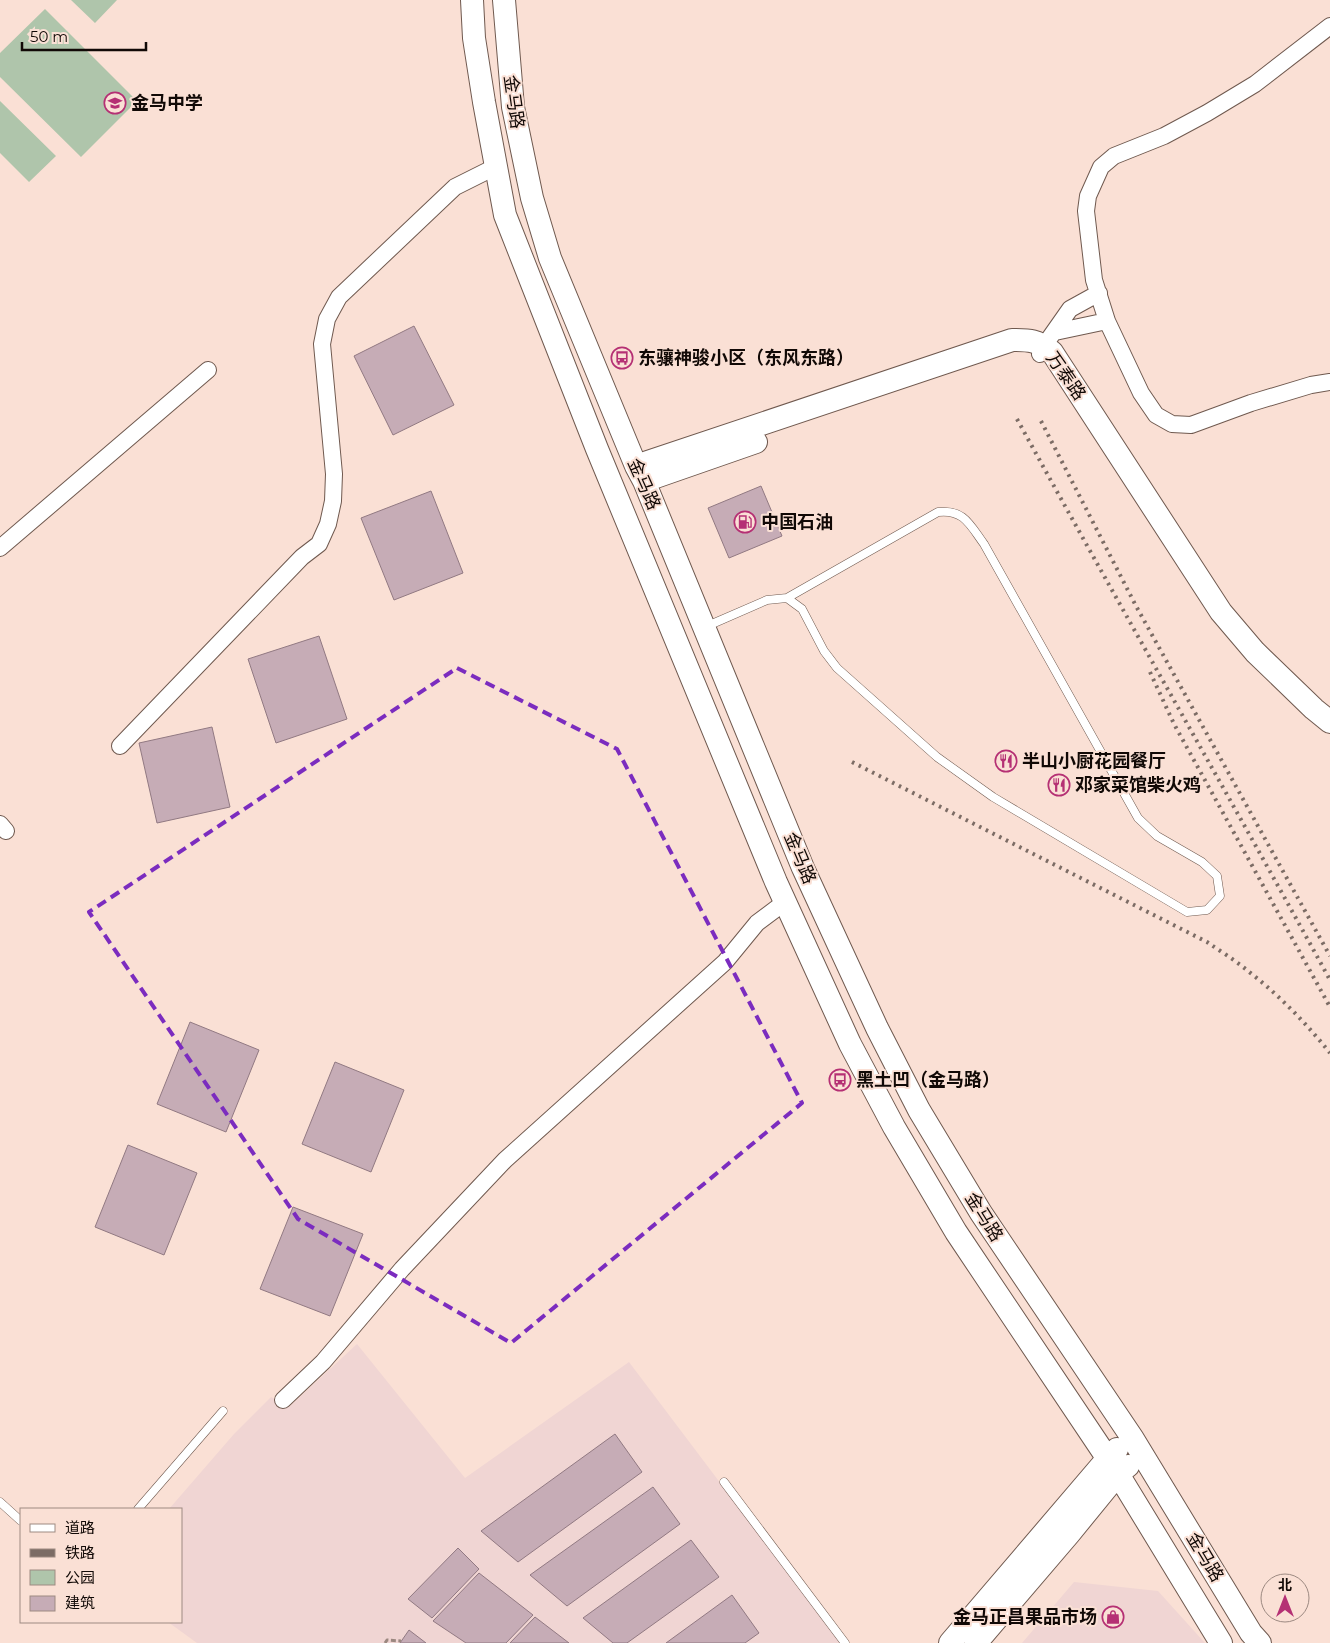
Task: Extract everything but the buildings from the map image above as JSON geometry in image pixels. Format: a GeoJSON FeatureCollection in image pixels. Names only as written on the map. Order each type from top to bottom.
{"type":"FeatureCollection","features":[{"type":"Feature","properties":{"kind":"main road","name":"金马路"},"geometry":{"type":"LineString","coordinates":[[472,0],[474,38],[495,167],[505,215],[597,449],[785,902],[850,1044],[894,1127],[956,1232],[1113,1466],[1221,1643]]}},
{"type":"Feature","properties":{"kind":"main road","name":"金马路"},"geometry":{"type":"LineString","coordinates":[[504,0],[513,107],[532,198],[550,258],[803,868],[877,1028],[919,1110],[981,1214],[1138,1448],[1251,1633],[1260,1643]]}},
{"type":"Feature","properties":{"kind":"main road","name":"万泰路"},"geometry":{"type":"LineString","coordinates":[[640,474],[1014,352],[1027,352],[1046,345]]}},
{"type":"Feature","properties":{"kind":"main road","name":"万泰路"},"geometry":{"type":"LineString","coordinates":[[1046,345],[1221,612],[1255,652],[1330,722]]}},
{"type":"Feature","properties":{"kind":"main road","name":"万泰路"},"geometry":{"type":"LineString","coordinates":[[1046,345],[1211,620],[1246,661],[1305,718],[1330,738]]}},
{"type":"Feature","properties":{"kind":"main road"},"geometry":{"type":"LineString","coordinates":[[976,1643],[1069,1534],[1113,1466],[1120,1447],[1138,1448]]}},
{"type":"Feature","properties":{"kind":"main road"},"geometry":{"type":"LineString","coordinates":[[950,1643],[1113,1466]]}},
{"type":"Feature","properties":{"kind":"street"},"geometry":{"type":"LineString","coordinates":[[1330,26],[1255,84],[1164,136],[1114,156],[1102,167],[1088,196],[1086,211],[1094,280],[1107,320],[1141,393],[1156,415],[1172,424],[1191,425],[1250,403],[1311,385],[1330,382]]}},
{"type":"Feature","properties":{"kind":"street"},"geometry":{"type":"LineString","coordinates":[[120,746],[302,558],[319,544],[328,524],[333,501],[334,474],[322,344],[326,319],[339,297],[454,187],[495,167]]}},
{"type":"Feature","properties":{"kind":"street"},"geometry":{"type":"LineString","coordinates":[[1046,345],[1070,309],[1099,293]]}},
{"type":"Feature","properties":{"kind":"street"},"geometry":{"type":"LineString","coordinates":[[1046,345],[1107,320]]}},
{"type":"Feature","properties":{"kind":"street"},"geometry":{"type":"LineString","coordinates":[[0,548],[208,370]]}},
{"type":"Feature","properties":{"kind":"street"},"geometry":{"type":"LineString","coordinates":[[283,1400],[323,1362],[402,1269],[505,1160],[725,962],[757,923],[785,902]]}},
{"type":"Feature","properties":{"kind":"lane"},"geometry":{"type":"LineString","coordinates":[[704,627],[767,600],[787,598],[938,512],[948,511],[958,514],[966,519],[984,544],[1138,818],[1157,836],[1202,862],[1217,876],[1220,896],[1207,910],[1187,912],[993,798],[937,757],[837,668],[824,651],[802,609],[787,598]]}},
{"type":"Feature","properties":{"kind":"lane"},"geometry":{"type":"LineString","coordinates":[[139,1508],[223,1411]]}},
{"type":"Feature","properties":{"kind":"lane"},"geometry":{"type":"LineString","coordinates":[[724,1482],[845,1643]]}},
{"type":"Feature","properties":{"kind":"lane"},"geometry":{"type":"LineString","coordinates":[[0,1502],[20,1520]]}},
{"type":"Feature","properties":{"kind":"path"},"geometry":{"type":"LineString","coordinates":[[385,1643],[387,1640],[401,1641]]}},
{"type":"Feature","properties":{"kind":"highlighted area"},"geometry":{"type":"Polygon","coordinates":[[[457,668],[617,749],[802,1103],[511,1343],[298,1219],[89,912],[457,668]]]}},
{"type":"Feature","properties":{"kind":"shaded area"},"geometry":{"type":"Polygon","coordinates":[[[357,1344],[465,1478],[629,1362],[841,1643],[197,1643],[169,1623],[182,1623],[182,1508],[170,1508],[234,1434],[271,1397],[289,1407],[357,1344]]]}},
{"type":"Feature","properties":{"kind":"shaded area","name":"金马正昌果品市场"},"geometry":{"type":"Polygon","coordinates":[[[1074,1582],[1158,1591],[1205,1643],[1022,1643],[1074,1582]]]}},
{"type":"Feature","properties":{"kind":"green space"},"geometry":{"type":"Polygon","coordinates":[[[71,0],[117,0],[95,23],[71,0]]]}},
{"type":"Feature","properties":{"kind":"green space"},"geometry":{"type":"Polygon","coordinates":[[[45,9],[137,101],[81,157],[0,77],[0,53],[45,9]]]}},
{"type":"Feature","properties":{"kind":"green space"},"geometry":{"type":"Polygon","coordinates":[[[0,101],[56,156],[29,182],[0,153],[0,101]]]}},
{"type":"Feature","properties":{"kind":"railway"},"geometry":{"type":"LineString","coordinates":[[1017,419],[1330,980]]}},
{"type":"Feature","properties":{"kind":"railway"},"geometry":{"type":"LineString","coordinates":[[1041,421],[1136,606],[1330,956]]}},
{"type":"Feature","properties":{"kind":"railway"},"geometry":{"type":"LineString","coordinates":[[1150,672],[1174,724],[1330,1007]]}},
{"type":"Feature","properties":{"kind":"railway"},"geometry":{"type":"LineString","coordinates":[[852,762],[1207,942],[1238,963],[1271,990],[1302,1020],[1330,1053]]}},
{"type":"Feature","properties":{"kind":"place","name":"金马中学"},"geometry":{"type":"Point","coordinates":[115,103]}},
{"type":"Feature","properties":{"kind":"place","name":"东骧神骏小区（东风东路）"},"geometry":{"type":"Point","coordinates":[622,358]}},
{"type":"Feature","properties":{"kind":"place","name":"中国石油"},"geometry":{"type":"Point","coordinates":[745,522]}},
{"type":"Feature","properties":{"kind":"place","name":"半山小厨花园餐厅"},"geometry":{"type":"Point","coordinates":[1006,761]}},
{"type":"Feature","properties":{"kind":"place","name":"邓家菜馆柴火鸡"},"geometry":{"type":"Point","coordinates":[1059,785]}},
{"type":"Feature","properties":{"kind":"place","name":"黑土凹（金马路）"},"geometry":{"type":"Point","coordinates":[840,1080]}},
{"type":"Feature","properties":{"kind":"place","name":"金马正昌果品市场"},"geometry":{"type":"Point","coordinates":[1113,1617]}}]}
